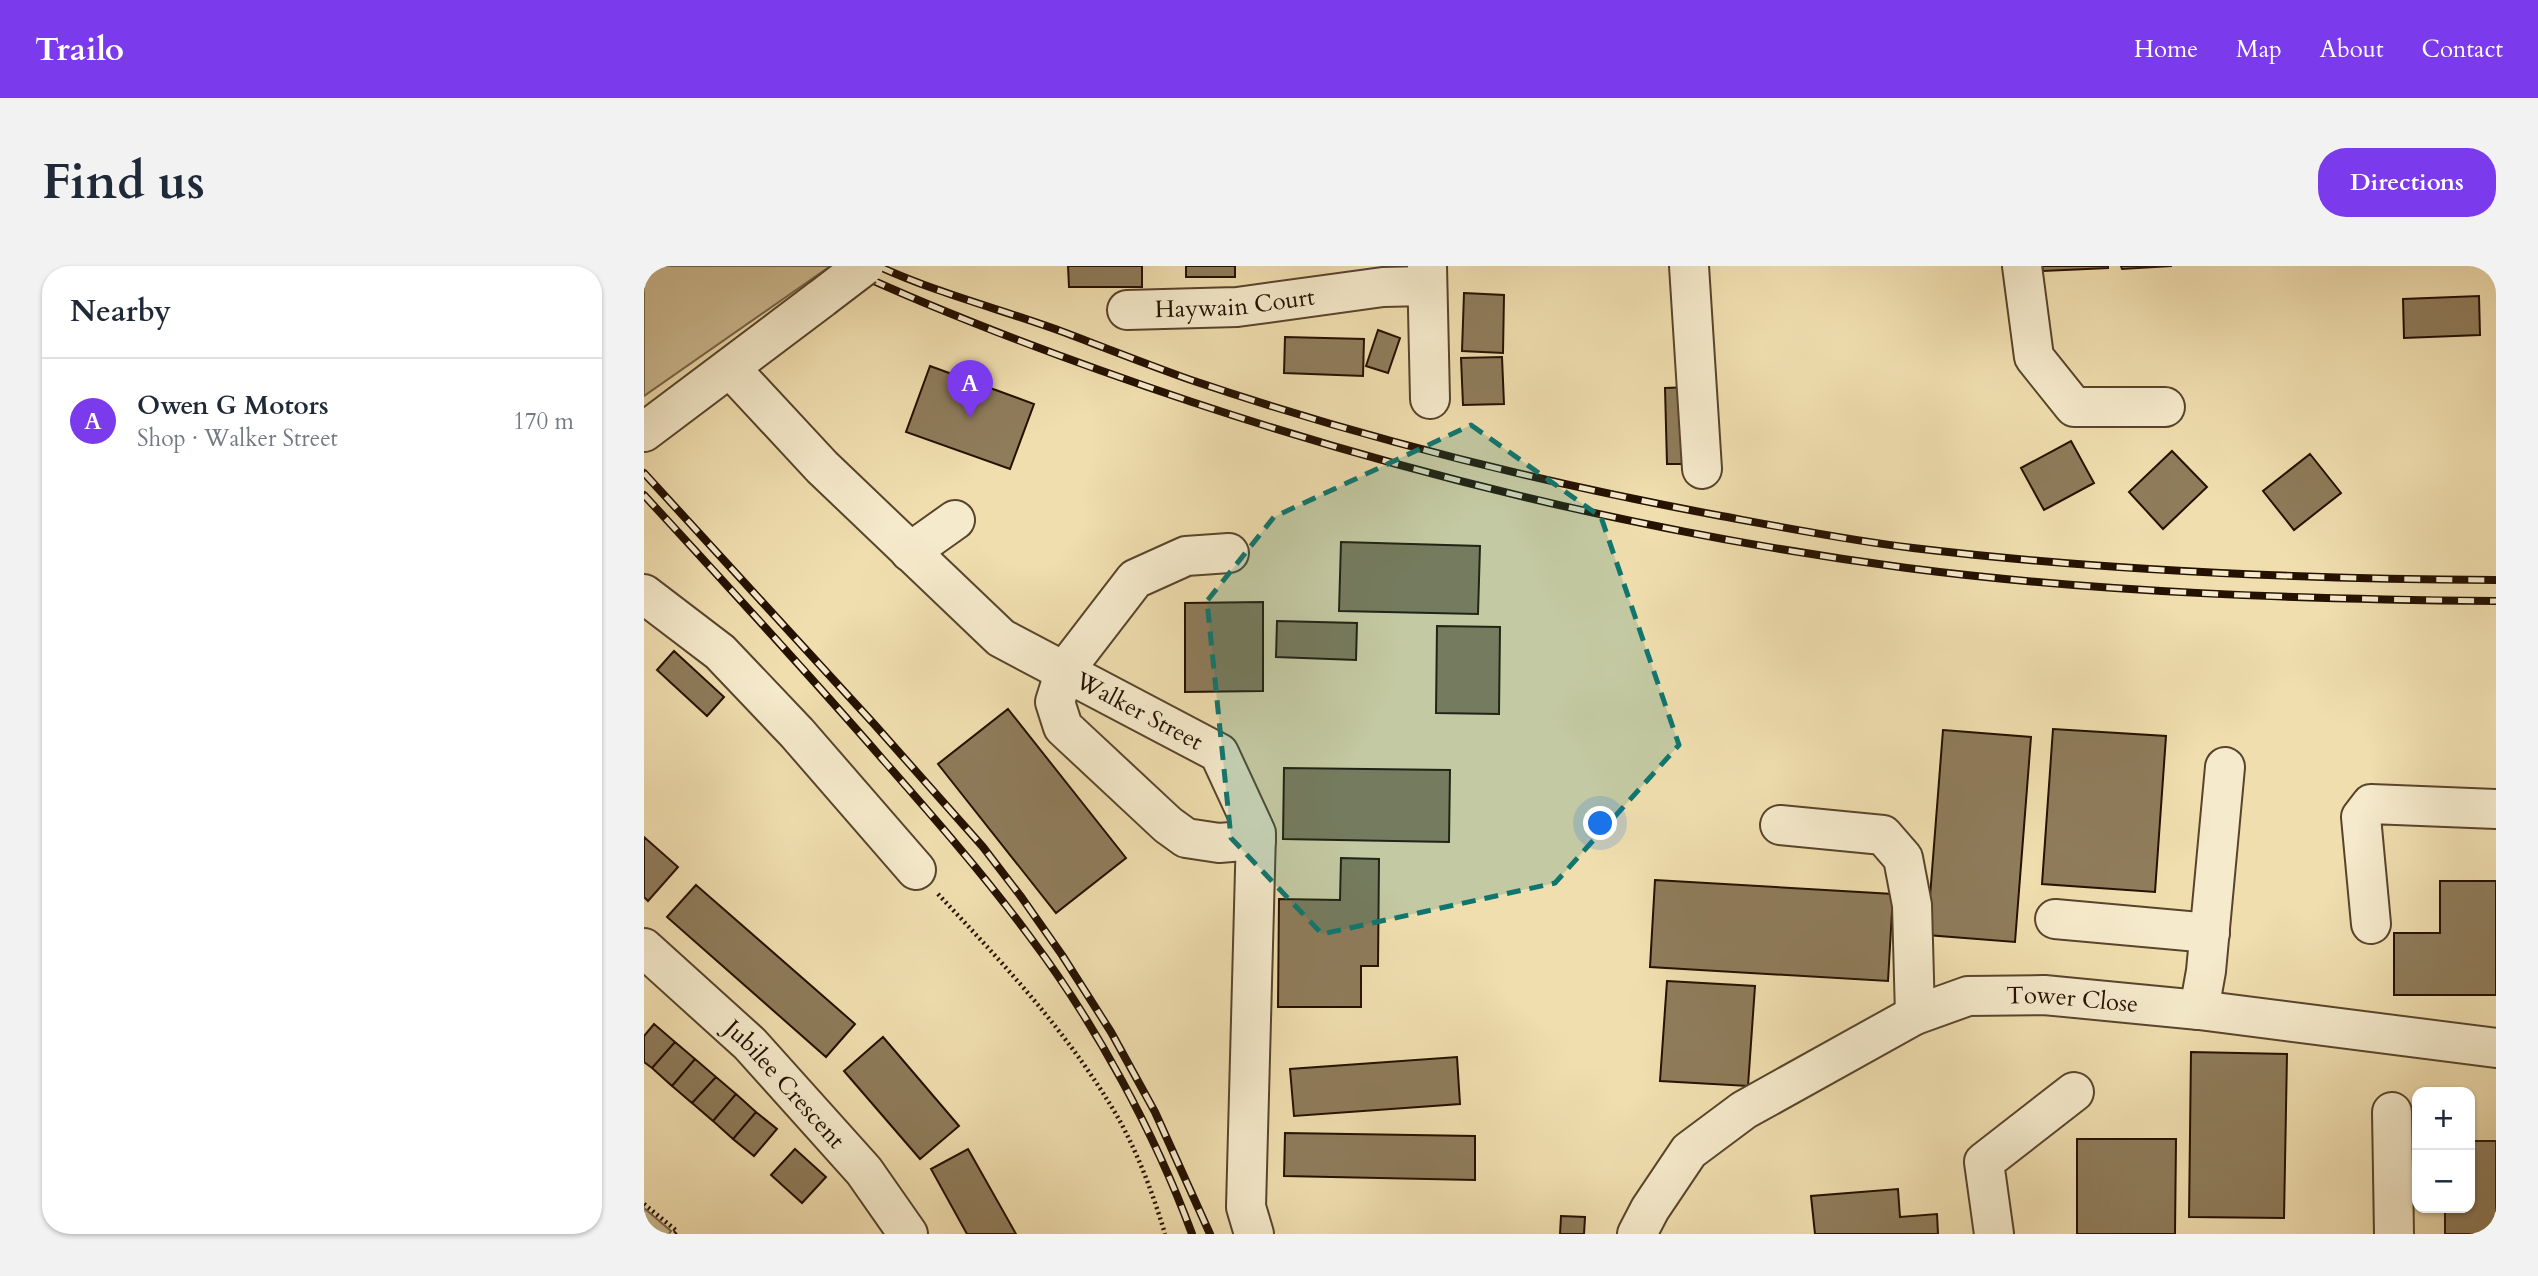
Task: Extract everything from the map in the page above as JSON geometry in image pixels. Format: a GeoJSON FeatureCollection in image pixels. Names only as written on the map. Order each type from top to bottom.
{"type":"FeatureCollection","features":[{"type":"Feature","properties":{"kind":"street"},"geometry":{"type":"LineString","coordinates":[[645,431],[864,266]]}},
{"type":"Feature","properties":{"kind":"street"},"geometry":{"type":"LineString","coordinates":[[1689,266],[1702,469]]}},
{"type":"Feature","properties":{"kind":"street"},"geometry":{"type":"LineString","coordinates":[[2022,266],[2034,357],[2074,407],[2165,407]]}},
{"type":"Feature","properties":{"kind":"street","name":"Haywain Court"},"geometry":{"type":"LineString","coordinates":[[1127,310],[1237,307],[1383,287],[1426,276],[1430,399]]}},
{"type":"Feature","properties":{"kind":"street","name":"Walker Street"},"geometry":{"type":"LineString","coordinates":[[730,368],[822,467],[1001,638],[1219,753],[1256,833],[1246,1207],[1254,1234]]}},
{"type":"Feature","properties":{"kind":"street"},"geometry":{"type":"LineString","coordinates":[[911,552],[956,520]]}},
{"type":"Feature","properties":{"kind":"street"},"geometry":{"type":"LineString","coordinates":[[1229,553],[1186,556],[1135,579],[1065,670],[1055,702],[1063,727],[1168,825],[1186,838],[1219,843],[1256,840]]}},
{"type":"Feature","properties":{"kind":"street"},"geometry":{"type":"LineString","coordinates":[[644,594],[720,652],[797,733],[916,870]]}},
{"type":"Feature","properties":{"kind":"street"},"geometry":{"type":"LineString","coordinates":[[2199,1010],[2210,933],[2225,767]]}},
{"type":"Feature","properties":{"kind":"street"},"geometry":{"type":"LineString","coordinates":[[2371,924],[2361,817],[2371,804],[2496,809]]}},
{"type":"Feature","properties":{"kind":"street"},"geometry":{"type":"LineString","coordinates":[[1780,825],[1883,835],[1903,858],[1912,905],[1915,1015]]}},
{"type":"Feature","properties":{"kind":"street"},"geometry":{"type":"LineString","coordinates":[[2055,919],[2210,933]]}},
{"type":"Feature","properties":{"kind":"street","name":"Jubilee Crescent"},"geometry":{"type":"LineString","coordinates":[[644,948],[750,1044],[864,1171],[908,1234]]}},
{"type":"Feature","properties":{"kind":"street","name":"Tower Close"},"geometry":{"type":"LineString","coordinates":[[1637,1234],[1650,1209],[1689,1151],[1744,1110],[1915,1015],[1968,996],[2045,995],[2199,1010],[2496,1048]]}},
{"type":"Feature","properties":{"kind":"street"},"geometry":{"type":"LineString","coordinates":[[1994,1234],[1984,1162],[2074,1092]]}},
{"type":"Feature","properties":{"kind":"street"},"geometry":{"type":"LineString","coordinates":[[2392,1112],[2394,1234]]}},
{"type":"Feature","properties":{"kind":"path"},"geometry":{"type":"LineString","coordinates":[[916,870],[1049,1018],[1109,1102],[1150,1187],[1165,1234]]}},
{"type":"Feature","properties":{"kind":"path"},"geometry":{"type":"LineString","coordinates":[[644,1204],[677,1231],[674,1234]]}},
{"type":"Feature","properties":{"kind":"highlighted area"},"geometry":{"type":"Polygon","coordinates":[[[1471,425],[1601,517],[1679,745],[1555,883],[1322,934],[1231,838],[1207,601],[1274,517],[1471,425]]]}},
{"type":"Feature","properties":{"kind":"shaded area"},"geometry":{"type":"Polygon","coordinates":[[[644,266],[827,266],[829,267],[644,396],[644,266]]]}},
{"type":"Feature","properties":{"kind":"shaded area"},"geometry":{"type":"Polygon","coordinates":[[[644,1208],[671,1231],[669,1234],[644,1234],[644,1208]]]}},
{"type":"Feature","properties":{"kind":"building"},"geometry":{"type":"Polygon","coordinates":[[[1068,266],[1142,266],[1142,287],[1069,287],[1068,266]]]}},
{"type":"Feature","properties":{"kind":"building"},"geometry":{"type":"Polygon","coordinates":[[[1186,266],[1235,266],[1235,277],[1186,277],[1186,266]]]}},
{"type":"Feature","properties":{"kind":"building"},"geometry":{"type":"Polygon","coordinates":[[[2042,266],[2108,266],[2108,268],[2043,271],[2042,266]]]}},
{"type":"Feature","properties":{"kind":"building"},"geometry":{"type":"Polygon","coordinates":[[[2121,266],[2172,266],[2122,269],[2121,266]]]}},
{"type":"Feature","properties":{"kind":"building"},"geometry":{"type":"Polygon","coordinates":[[[1464,293],[1504,295],[1503,353],[1462,351],[1464,293]]]}},
{"type":"Feature","properties":{"kind":"building"},"geometry":{"type":"Polygon","coordinates":[[[2479,296],[2480,335],[2404,338],[2403,299],[2479,296]]]}},
{"type":"Feature","properties":{"kind":"building"},"geometry":{"type":"Polygon","coordinates":[[[1378,330],[1400,338],[1388,373],[1366,366],[1378,330]]]}},
{"type":"Feature","properties":{"kind":"building"},"geometry":{"type":"Polygon","coordinates":[[[1285,337],[1364,339],[1363,376],[1284,373],[1285,337]]]}},
{"type":"Feature","properties":{"kind":"building"},"geometry":{"type":"Polygon","coordinates":[[[1502,357],[1504,404],[1463,405],[1461,358],[1502,357]]]}},
{"type":"Feature","properties":{"kind":"building"},"geometry":{"type":"Polygon","coordinates":[[[930,366],[1034,404],[1010,469],[906,432],[930,366]]]}},
{"type":"Feature","properties":{"kind":"building"},"geometry":{"type":"Polygon","coordinates":[[[1691,387],[1693,464],[1667,464],[1665,388],[1691,387]]]}},
{"type":"Feature","properties":{"kind":"building"},"geometry":{"type":"Polygon","coordinates":[[[2071,441],[2094,483],[2044,510],[2021,468],[2071,441]]]}},
{"type":"Feature","properties":{"kind":"building"},"geometry":{"type":"Polygon","coordinates":[[[2172,451],[2207,487],[2163,529],[2129,492],[2172,451]]]}},
{"type":"Feature","properties":{"kind":"building"},"geometry":{"type":"Polygon","coordinates":[[[2310,454],[2341,493],[2294,530],[2263,491],[2310,454]]]}},
{"type":"Feature","properties":{"kind":"building"},"geometry":{"type":"Polygon","coordinates":[[[1341,542],[1480,546],[1478,614],[1339,611],[1341,542]]]}},
{"type":"Feature","properties":{"kind":"building"},"geometry":{"type":"Polygon","coordinates":[[[1263,602],[1263,691],[1185,692],[1185,603],[1263,602]]]}},
{"type":"Feature","properties":{"kind":"building"},"geometry":{"type":"Polygon","coordinates":[[[1277,621],[1357,623],[1356,660],[1276,657],[1277,621]]]}},
{"type":"Feature","properties":{"kind":"building"},"geometry":{"type":"Polygon","coordinates":[[[1437,626],[1500,627],[1499,714],[1436,713],[1437,626]]]}},
{"type":"Feature","properties":{"kind":"building"},"geometry":{"type":"Polygon","coordinates":[[[674,651],[724,697],[707,716],[657,670],[674,651]]]}},
{"type":"Feature","properties":{"kind":"building"},"geometry":{"type":"Polygon","coordinates":[[[1008,709],[1126,858],[1056,913],[938,764],[1008,709]]]}},
{"type":"Feature","properties":{"kind":"building"},"geometry":{"type":"Polygon","coordinates":[[[2053,729],[2166,736],[2155,892],[2042,884],[2053,729]]]}},
{"type":"Feature","properties":{"kind":"building"},"geometry":{"type":"Polygon","coordinates":[[[1943,730],[2031,737],[2015,942],[1927,935],[1943,730]]]}},
{"type":"Feature","properties":{"kind":"building"},"geometry":{"type":"Polygon","coordinates":[[[1284,768],[1450,770],[1449,842],[1283,839],[1284,768]]]}},
{"type":"Feature","properties":{"kind":"building"},"geometry":{"type":"Polygon","coordinates":[[[644,837],[678,867],[648,901],[644,897],[644,837]]]}},
{"type":"Feature","properties":{"kind":"building"},"geometry":{"type":"Polygon","coordinates":[[[1341,858],[1379,859],[1378,966],[1361,966],[1361,1007],[1278,1007],[1279,899],[1340,900],[1341,858]]]}},
{"type":"Feature","properties":{"kind":"building"},"geometry":{"type":"Polygon","coordinates":[[[1655,880],[1893,894],[1888,981],[1650,967],[1655,880]]]}},
{"type":"Feature","properties":{"kind":"building"},"geometry":{"type":"Polygon","coordinates":[[[2440,881],[2496,881],[2496,995],[2394,995],[2394,933],[2440,933],[2440,881]]]}},
{"type":"Feature","properties":{"kind":"building"},"geometry":{"type":"Polygon","coordinates":[[[696,885],[855,1024],[826,1057],[667,917],[696,885]]]}},
{"type":"Feature","properties":{"kind":"building"},"geometry":{"type":"Polygon","coordinates":[[[1667,981],[1755,986],[1748,1086],[1660,1081],[1667,981]]]}},
{"type":"Feature","properties":{"kind":"building"},"geometry":{"type":"Polygon","coordinates":[[[654,1024],[675,1042],[652,1068],[644,1062],[644,1036],[654,1024]]]}},
{"type":"Feature","properties":{"kind":"building"},"geometry":{"type":"Polygon","coordinates":[[[883,1037],[959,1126],[920,1159],[844,1071],[883,1037]]]}},
{"type":"Feature","properties":{"kind":"building"},"geometry":{"type":"Polygon","coordinates":[[[675,1042],[695,1059],[672,1086],[652,1068],[675,1042]]]}},
{"type":"Feature","properties":{"kind":"building"},"geometry":{"type":"Polygon","coordinates":[[[2191,1052],[2287,1054],[2284,1218],[2189,1217],[2191,1052]]]}},
{"type":"Feature","properties":{"kind":"building"},"geometry":{"type":"Polygon","coordinates":[[[1457,1057],[1460,1104],[1294,1116],[1290,1069],[1457,1057]]]}},
{"type":"Feature","properties":{"kind":"building"},"geometry":{"type":"Polygon","coordinates":[[[695,1059],[716,1077],[692,1103],[672,1086],[695,1059]]]}},
{"type":"Feature","properties":{"kind":"building"},"geometry":{"type":"Polygon","coordinates":[[[716,1077],[736,1094],[713,1121],[692,1103],[716,1077]]]}},
{"type":"Feature","properties":{"kind":"building"},"geometry":{"type":"Polygon","coordinates":[[[736,1094],[756,1112],[733,1139],[713,1121],[736,1094]]]}},
{"type":"Feature","properties":{"kind":"building"},"geometry":{"type":"Polygon","coordinates":[[[756,1112],[777,1129],[754,1156],[733,1139],[756,1112]]]}},
{"type":"Feature","properties":{"kind":"building"},"geometry":{"type":"Polygon","coordinates":[[[1285,1133],[1475,1136],[1475,1180],[1284,1176],[1285,1133]]]}},
{"type":"Feature","properties":{"kind":"building"},"geometry":{"type":"Polygon","coordinates":[[[2077,1139],[2176,1139],[2175,1234],[2077,1234],[2077,1139]]]}},
{"type":"Feature","properties":{"kind":"building"},"geometry":{"type":"Polygon","coordinates":[[[2475,1141],[2496,1141],[2496,1234],[2445,1234],[2445,1213],[2475,1213],[2475,1141]]]}},
{"type":"Feature","properties":{"kind":"building"},"geometry":{"type":"Polygon","coordinates":[[[795,1149],[826,1177],[802,1203],[771,1175],[795,1149]]]}},
{"type":"Feature","properties":{"kind":"building"},"geometry":{"type":"Polygon","coordinates":[[[968,1149],[1016,1234],[967,1234],[931,1169],[968,1149]]]}},
{"type":"Feature","properties":{"kind":"building"},"geometry":{"type":"Polygon","coordinates":[[[1898,1189],[1900,1217],[1937,1214],[1938,1234],[1815,1234],[1811,1196],[1898,1189]]]}},
{"type":"Feature","properties":{"kind":"building"},"geometry":{"type":"Polygon","coordinates":[[[1561,1216],[1585,1217],[1584,1234],[1560,1234],[1561,1216]]]}},
{"type":"Feature","properties":{"kind":"railway"},"geometry":{"type":"LineString","coordinates":[[841,266],[1015,339],[1192,402],[1367,456],[1545,502],[1635,522],[1816,555],[1980,577],[2201,593],[2496,601]]}},
{"type":"Feature","properties":{"kind":"railway"},"geometry":{"type":"LineString","coordinates":[[878,266],[924,285],[1043,325],[1191,380],[1320,421],[1517,473],[1716,515],[1888,545],[2058,563],[2350,578],[2496,580]]}},
{"type":"Feature","properties":{"kind":"railway"},"geometry":{"type":"LineString","coordinates":[[644,473],[874,724],[983,847],[1022,898],[1111,1032],[1155,1112],[1210,1234]]}},
{"type":"Feature","properties":{"kind":"railway"},"geometry":{"type":"LineString","coordinates":[[644,495],[904,783],[978,870],[1030,937],[1078,1005],[1122,1080],[1160,1157],[1192,1234]]}},
{"type":"Feature","properties":{"kind":"place","name":"Owen G Motors"},"geometry":{"type":"Point","coordinates":[970,418]}}]}
